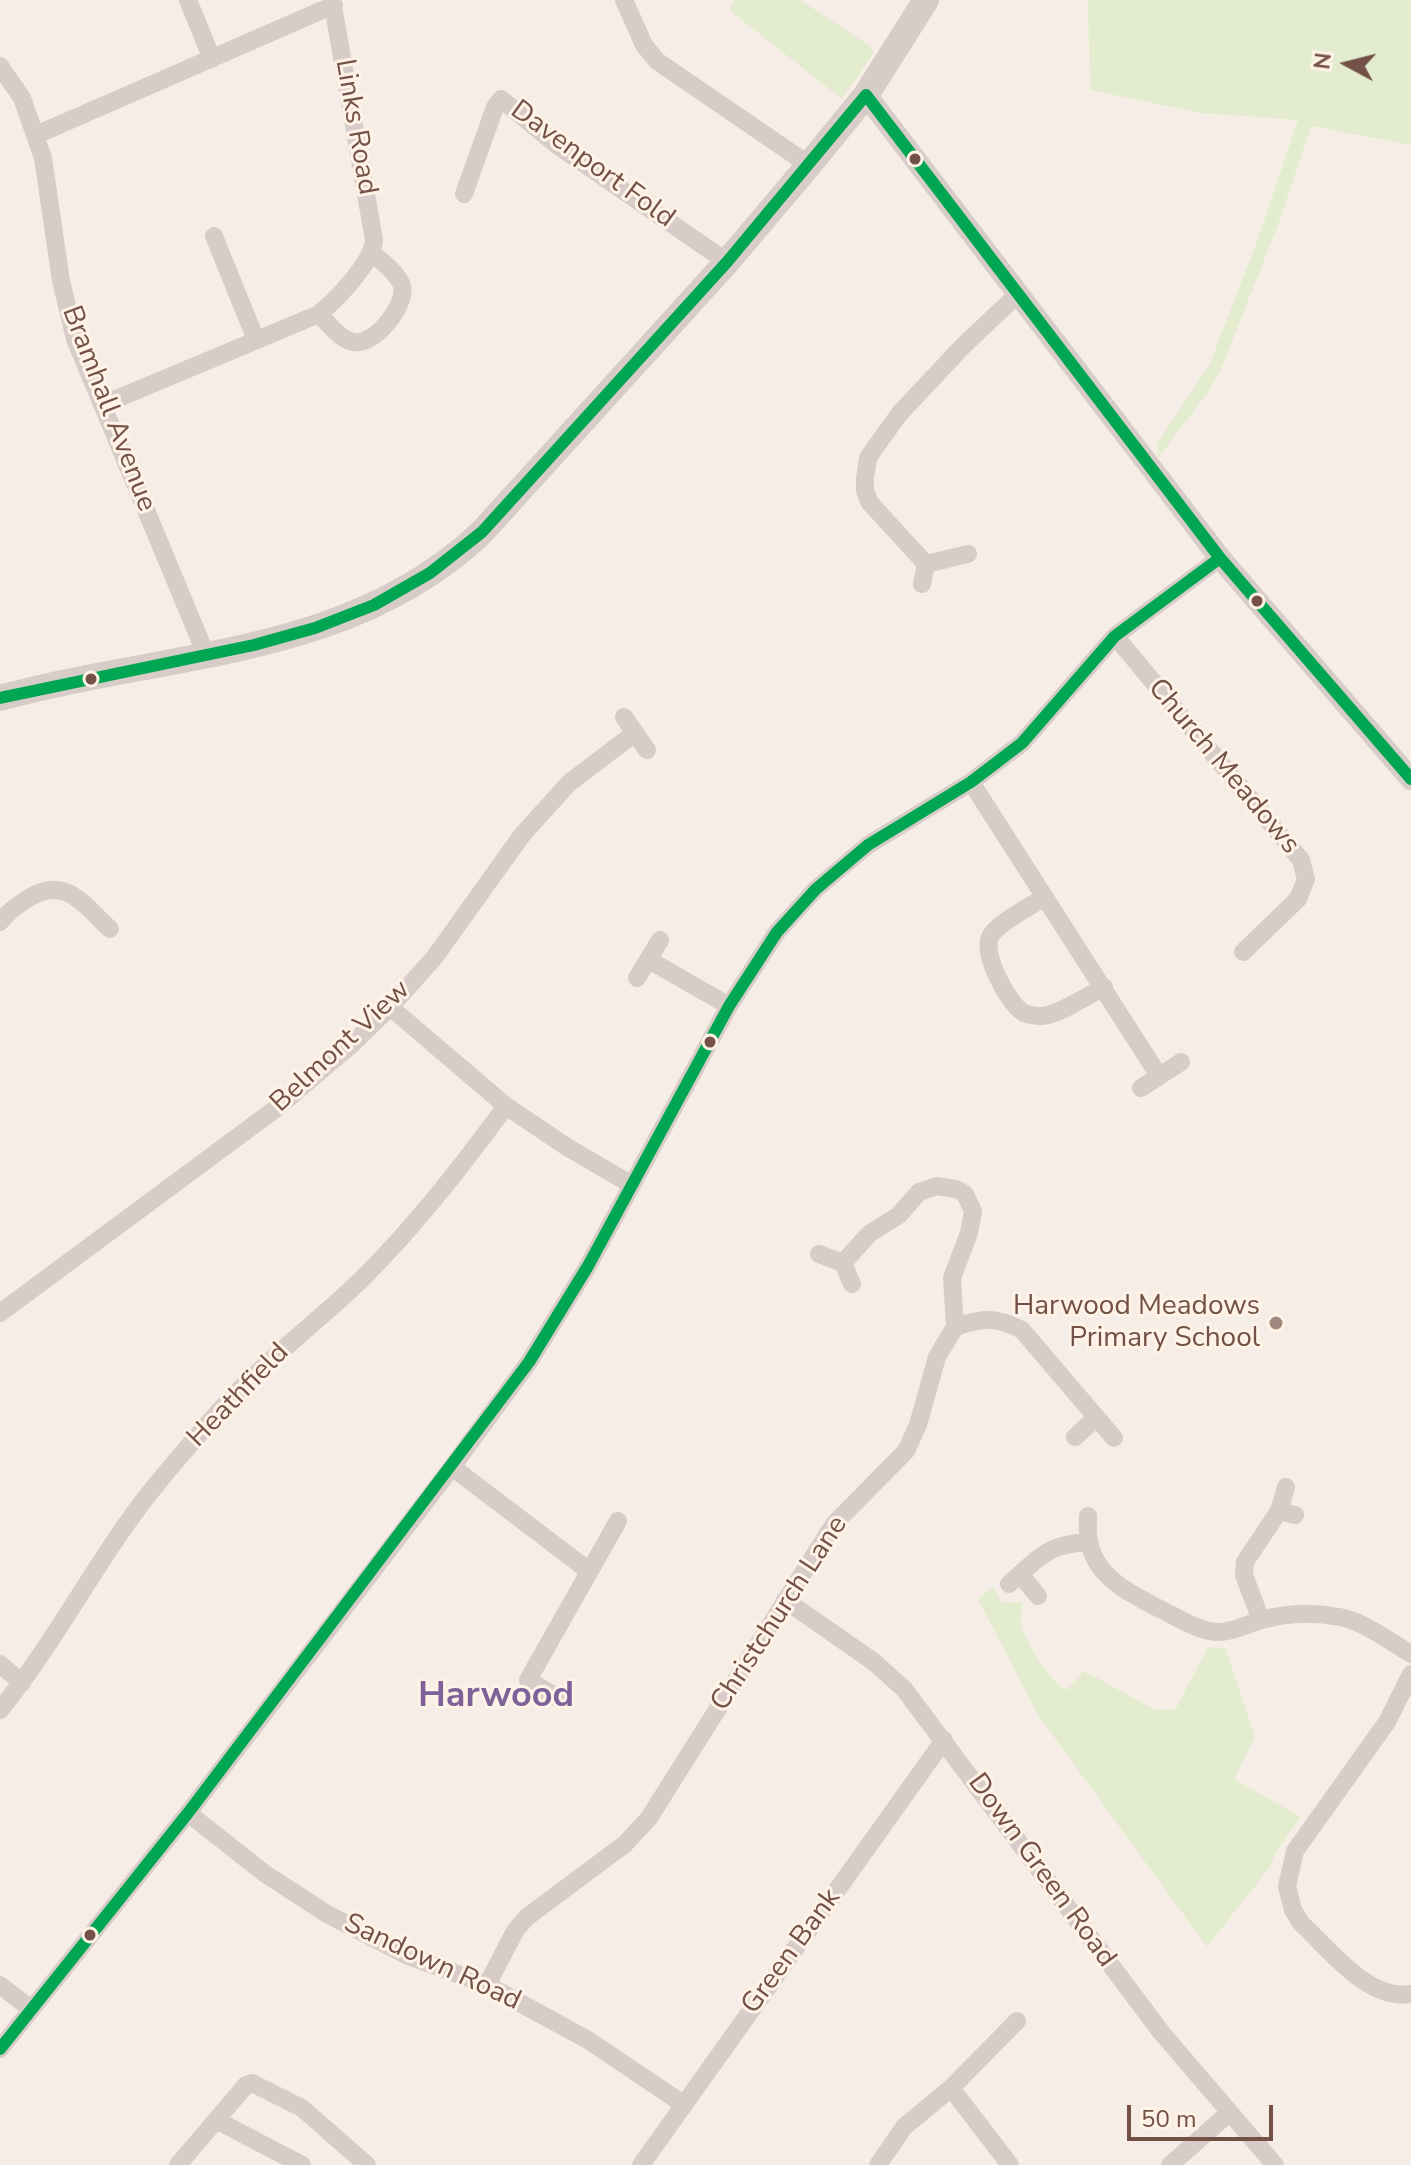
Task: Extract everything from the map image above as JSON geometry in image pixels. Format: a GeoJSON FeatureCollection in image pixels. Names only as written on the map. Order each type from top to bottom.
{"type":"FeatureCollection","features":[{"type":"Feature","properties":{"kind":"main road"},"geometry":{"type":"LineString","coordinates":[[0,698],[207,657],[295,635],[348,617],[403,590],[455,557],[482,532],[727,262],[866,95],[926,0]]}},
{"type":"Feature","properties":{"kind":"street"},"geometry":{"type":"LineString","coordinates":[[188,0],[212,59]]}},
{"type":"Feature","properties":{"kind":"street"},"geometry":{"type":"LineString","coordinates":[[624,0],[644,45],[657,61],[809,165]]}},
{"type":"Feature","properties":{"kind":"street"},"geometry":{"type":"LineString","coordinates":[[36,135],[212,59],[333,2]]}},
{"type":"Feature","properties":{"kind":"street","name":"Links Road"},"geometry":{"type":"LineString","coordinates":[[333,2],[374,240],[372,253]]}},
{"type":"Feature","properties":{"kind":"street","name":"Bramhall Avenue"},"geometry":{"type":"LineString","coordinates":[[0,66],[22,98],[43,158],[67,311],[75,339],[207,657]]}},
{"type":"Feature","properties":{"kind":"street"},"geometry":{"type":"LineString","coordinates":[[866,95],[1220,558],[1411,779]]}},
{"type":"Feature","properties":{"kind":"street","name":"Davenport Fold"},"geometry":{"type":"LineString","coordinates":[[464,194],[495,107],[501,99],[557,145],[727,262]]}},
{"type":"Feature","properties":{"kind":"street"},"geometry":{"type":"LineString","coordinates":[[220,240],[256,340]]}},
{"type":"Feature","properties":{"kind":"street"},"geometry":{"type":"LineString","coordinates":[[102,405],[319,314],[337,298],[372,253],[401,282],[403,291],[399,305],[375,338],[365,343],[347,340],[319,314]]}},
{"type":"Feature","properties":{"kind":"street"},"geometry":{"type":"LineString","coordinates":[[926,564],[856,484],[868,458],[900,413],[964,345],[1017,295]]}},
{"type":"Feature","properties":{"kind":"street"},"geometry":{"type":"LineString","coordinates":[[926,564],[968,554]]}},
{"type":"Feature","properties":{"kind":"street"},"geometry":{"type":"LineString","coordinates":[[0,2049],[188,1813],[529,1362],[588,1266],[729,1006],[777,932],[816,889],[868,845],[971,782],[1022,743],[1115,636],[1220,558]]}},
{"type":"Feature","properties":{"kind":"street"},"geometry":{"type":"LineString","coordinates":[[922,584],[926,564]]}},
{"type":"Feature","properties":{"kind":"street","name":"Church Meadows"},"geometry":{"type":"LineString","coordinates":[[1115,636],[1301,860],[1306,879],[1298,899],[1264,944],[1243,952]]}},
{"type":"Feature","properties":{"kind":"street","name":"Belmont View"},"geometry":{"type":"LineString","coordinates":[[0,1313],[278,1107],[390,1007],[434,958],[522,835],[569,783],[629,725],[647,750]]}},
{"type":"Feature","properties":{"kind":"street"},"geometry":{"type":"LineString","coordinates":[[971,782],[1159,1076]]}},
{"type":"Feature","properties":{"kind":"street"},"geometry":{"type":"LineString","coordinates":[[0,922],[7,913],[38,891],[48,888],[73,895],[86,918],[110,929]]}},
{"type":"Feature","properties":{"kind":"street"},"geometry":{"type":"LineString","coordinates":[[1045,897],[999,927],[987,946],[990,962],[1016,1007],[1031,1015],[1050,1015],[1104,987]]}},
{"type":"Feature","properties":{"kind":"street"},"geometry":{"type":"LineString","coordinates":[[637,978],[660,940]]}},
{"type":"Feature","properties":{"kind":"street"},"geometry":{"type":"LineString","coordinates":[[649,960],[729,1006]]}},
{"type":"Feature","properties":{"kind":"street"},"geometry":{"type":"LineString","coordinates":[[390,1007],[506,1106],[632,1185]]}},
{"type":"Feature","properties":{"kind":"street"},"geometry":{"type":"LineString","coordinates":[[1141,1088],[1181,1062]]}},
{"type":"Feature","properties":{"kind":"street","name":"Heathfield"},"geometry":{"type":"LineString","coordinates":[[0,1710],[22,1683],[130,1519],[208,1423],[244,1385],[359,1281],[409,1230],[452,1179],[506,1106]]}},
{"type":"Feature","properties":{"kind":"street"},"geometry":{"type":"LineString","coordinates":[[843,1263],[869,1234],[899,1215],[919,1192],[937,1186],[965,1194],[973,1211],[969,1233],[952,1278],[955,1327],[983,1318],[1005,1321],[1022,1330],[1114,1438]]}},
{"type":"Feature","properties":{"kind":"street"},"geometry":{"type":"LineString","coordinates":[[819,1254],[843,1263],[852,1284]]}},
{"type":"Feature","properties":{"kind":"street","name":"Christchurch Lane"},"geometry":{"type":"LineString","coordinates":[[487,1985],[515,1931],[527,1917],[625,1844],[649,1818],[834,1524],[906,1451],[918,1425],[937,1357],[955,1327]]}},
{"type":"Feature","properties":{"kind":"street"},"geometry":{"type":"LineString","coordinates":[[1075,1437],[1095,1419]]}},
{"type":"Feature","properties":{"kind":"street"},"geometry":{"type":"LineString","coordinates":[[452,1467],[589,1571]]}},
{"type":"Feature","properties":{"kind":"street"},"geometry":{"type":"LineString","coordinates":[[1261,1620],[1244,1575],[1245,1562],[1287,1513],[1286,1487]]}},
{"type":"Feature","properties":{"kind":"street"},"geometry":{"type":"LineString","coordinates":[[1088,1516],[1089,1542],[1096,1559],[1117,1585],[1196,1626],[1225,1632],[1292,1614],[1342,1617],[1411,1654]]}},
{"type":"Feature","properties":{"kind":"street"},"geometry":{"type":"LineString","coordinates":[[558,1698],[528,1680],[618,1521]]}},
{"type":"Feature","properties":{"kind":"street"},"geometry":{"type":"LineString","coordinates":[[1038,1596],[1014,1579],[1048,1549],[1068,1543],[1089,1542]]}},
{"type":"Feature","properties":{"kind":"street","name":"Down Green Road"},"geometry":{"type":"LineString","coordinates":[[785,1600],[874,1662],[904,1689],[1142,2007],[1275,2165]]}},
{"type":"Feature","properties":{"kind":"street"},"geometry":{"type":"LineString","coordinates":[[0,1664],[22,1683]]}},
{"type":"Feature","properties":{"kind":"street"},"geometry":{"type":"LineString","coordinates":[[1411,1674],[1387,1722],[1295,1851],[1287,1886],[1293,1910],[1301,1923],[1365,1983],[1389,1993],[1411,1994]]}},
{"type":"Feature","properties":{"kind":"street","name":"Green Bank"},"geometry":{"type":"LineString","coordinates":[[641,2165],[944,1740]]}},
{"type":"Feature","properties":{"kind":"street","name":"Sandown Road"},"geometry":{"type":"LineString","coordinates":[[188,1813],[264,1873],[327,1914],[406,1955],[487,1985],[588,2040],[683,2104]]}},
{"type":"Feature","properties":{"kind":"street"},"geometry":{"type":"LineString","coordinates":[[0,1985],[31,2009]]}},
{"type":"Feature","properties":{"kind":"street"},"geometry":{"type":"LineString","coordinates":[[878,2165],[904,2127],[951,2088],[1017,2021]]}},
{"type":"Feature","properties":{"kind":"street"},"geometry":{"type":"LineString","coordinates":[[178,2165],[246,2085],[257,2084],[302,2108],[367,2165]]}},
{"type":"Feature","properties":{"kind":"street"},"geometry":{"type":"LineString","coordinates":[[951,2088],[1010,2165]]}},
{"type":"Feature","properties":{"kind":"street"},"geometry":{"type":"LineString","coordinates":[[1170,2165],[1229,2113]]}},
{"type":"Feature","properties":{"kind":"street"},"geometry":{"type":"LineString","coordinates":[[216,2120],[302,2165]]}},
{"type":"Feature","properties":{"kind":"green space"},"geometry":{"type":"Polygon","coordinates":[[[735,0],[800,0],[870,46],[874,52],[842,99],[729,10],[735,0]]]}},
{"type":"Feature","properties":{"kind":"green space"},"geometry":{"type":"Polygon","coordinates":[[[1088,0],[1411,0],[1411,145],[1311,126],[1278,225],[1221,369],[1209,391],[1158,458],[1158,442],[1210,363],[1258,239],[1298,120],[1201,113],[1090,90],[1088,0]]]}},
{"type":"Feature","properties":{"kind":"green space"},"geometry":{"type":"Polygon","coordinates":[[[993,1587],[1002,1602],[1023,1602],[1021,1620],[1032,1650],[1046,1670],[1067,1690],[1084,1671],[1156,1710],[1175,1710],[1208,1647],[1225,1648],[1255,1737],[1234,1779],[1301,1817],[1277,1850],[1270,1867],[1207,1947],[1038,1715],[978,1599],[993,1587]]]}},
{"type":"Feature","properties":{"kind":"transit line"},"geometry":{"type":"LineString","coordinates":[[0,698],[254,645],[315,628],[374,605],[430,573],[482,532],[727,262],[866,95],[1220,558],[1411,779]]}},
{"type":"Feature","properties":{"kind":"transit line"},"geometry":{"type":"LineString","coordinates":[[0,2049],[188,1813],[529,1362],[588,1266],[729,1006],[777,932],[816,889],[868,845],[971,782],[1022,743],[1115,636],[1220,558]]}},
{"type":"Feature","properties":{"kind":"place","name":"Harwood Meadows Primary School"},"geometry":{"type":"Point","coordinates":[1276,1323]}},
{"type":"Feature","properties":{"kind":"district","name":"Harwood"},"geometry":{"type":"Point","coordinates":[496,1697]}}]}
